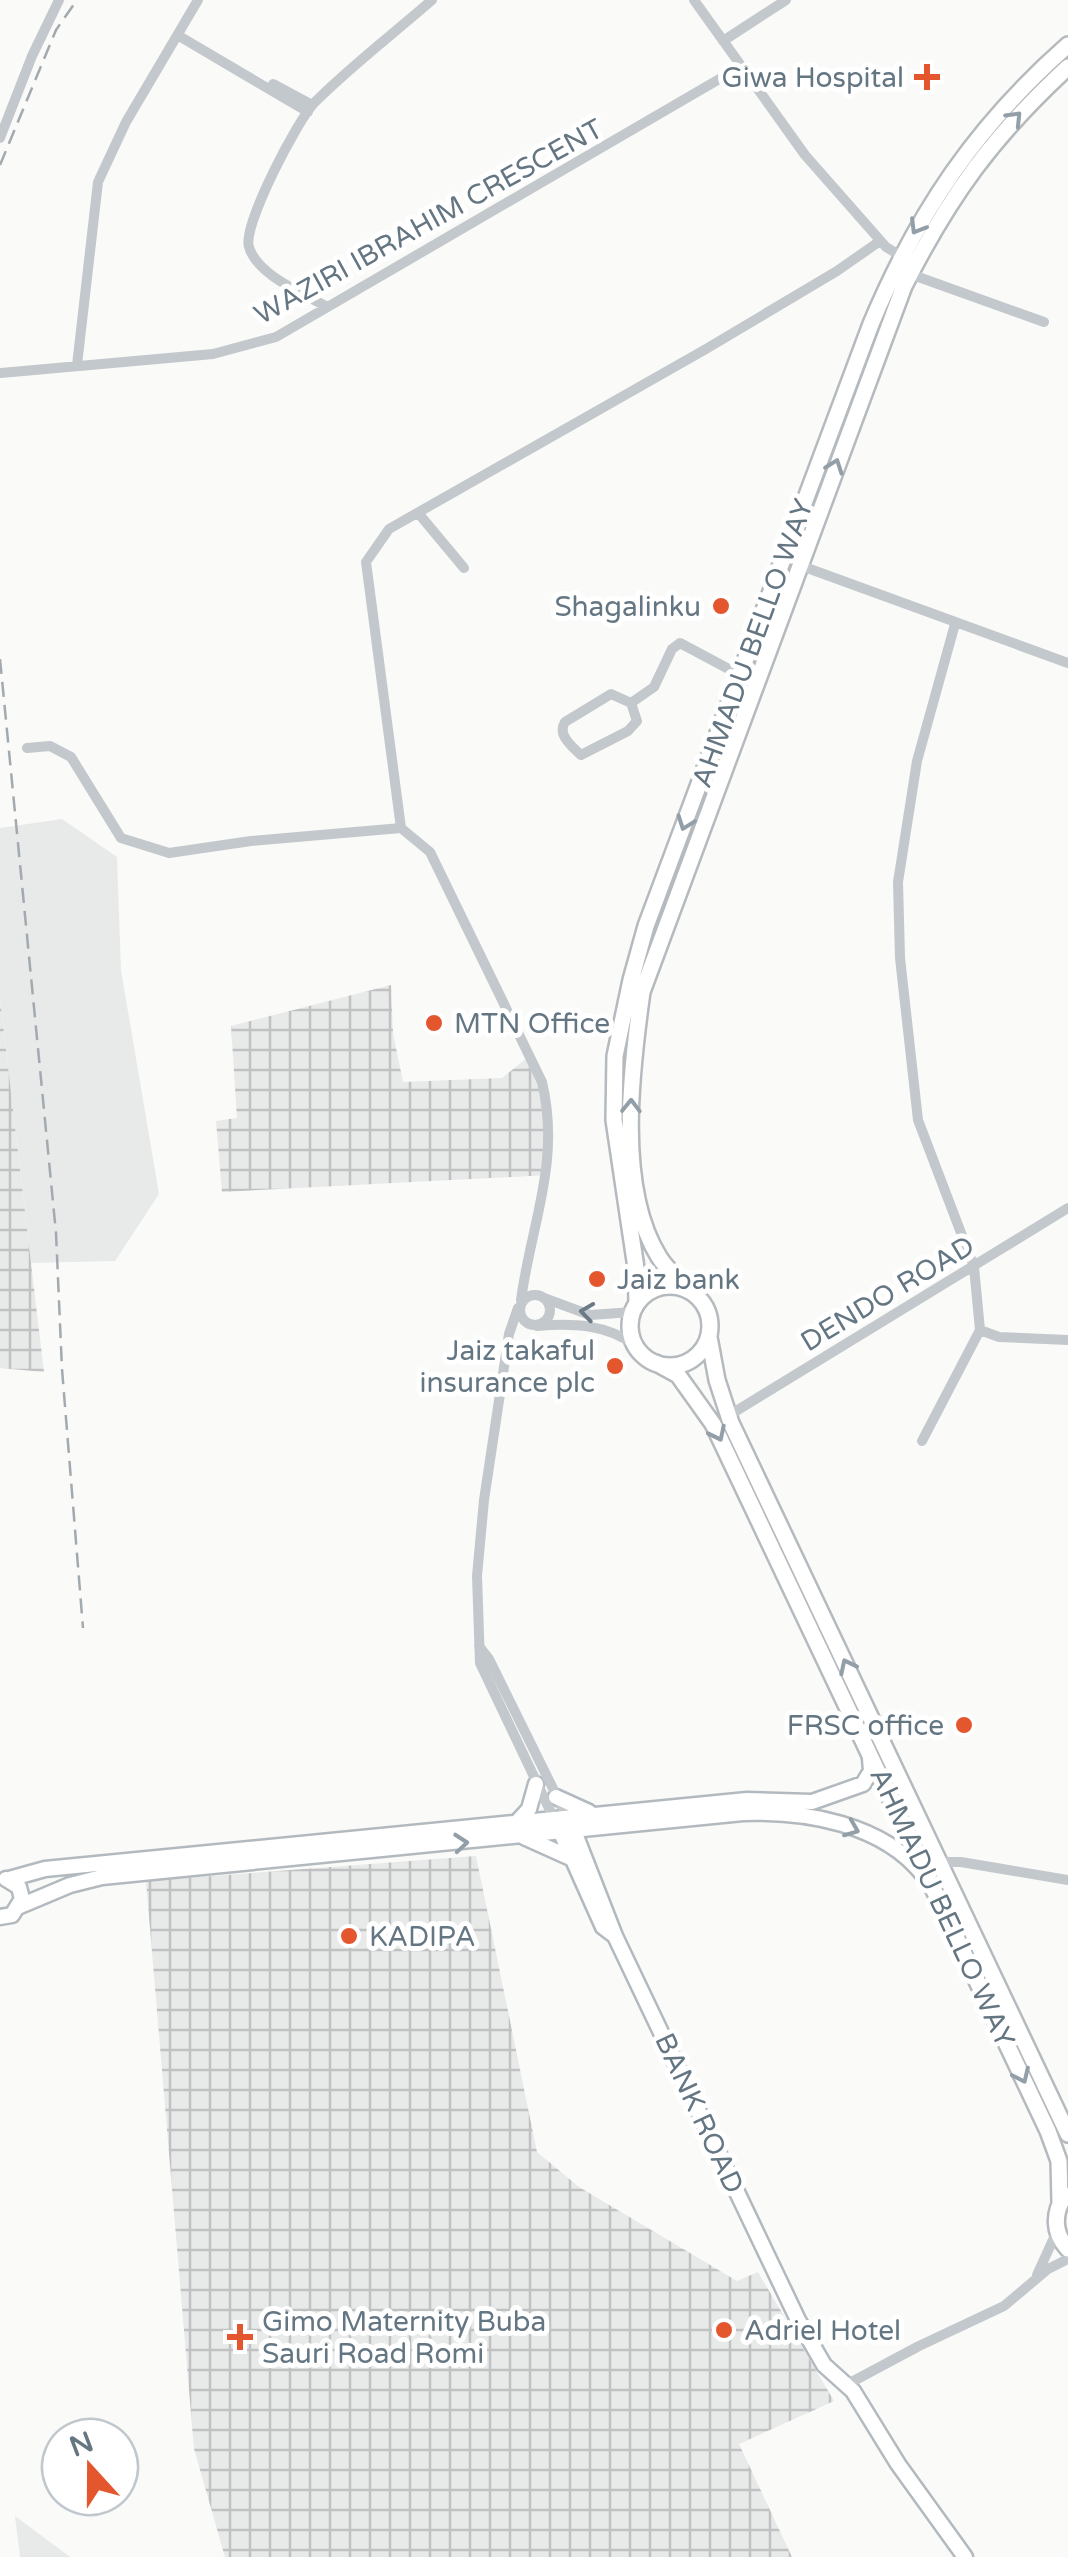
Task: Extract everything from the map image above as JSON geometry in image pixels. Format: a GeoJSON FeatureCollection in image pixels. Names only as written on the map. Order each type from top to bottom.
{"type":"FeatureCollection","features":[{"type":"Feature","properties":{"kind":"main road","name":"AHMADU BELLO WAY"},"geometry":{"type":"LineString","coordinates":[[635,1308],[634,1252],[614,1120],[615,1056],[646,926],[871,324],[901,256],[962,156],[1007,104],[1068,46]]}},
{"type":"Feature","properties":{"kind":"main road","name":"AHMADU BELLO WAY"},"geometry":{"type":"LineString","coordinates":[[690,1292],[660,1258],[640,1216],[630,1106],[642,992],[872,365],[910,274],[952,196],[979,159],[1011,121],[1068,67]]}},
{"type":"Feature","properties":{"kind":"main road"},"geometry":{"type":"LineString","coordinates":[[662,1287],[690,1292],[706,1308],[709,1337],[688,1362],[656,1363],[636,1346],[630,1326],[635,1308],[662,1287]]}},
{"type":"Feature","properties":{"kind":"main road","name":"AHMADU BELLO WAY"},"geometry":{"type":"LineString","coordinates":[[709,1337],[728,1416],[1068,2134]]}},
{"type":"Feature","properties":{"kind":"main road","name":"AHMADU BELLO WAY"},"geometry":{"type":"LineString","coordinates":[[656,1363],[678,1375],[714,1424],[1056,2148],[1064,2197],[1057,2230]]}},
{"type":"Feature","properties":{"kind":"main road"},"geometry":{"type":"LineString","coordinates":[[1057,2230],[1068,2249]]}},
{"type":"Feature","properties":{"kind":"street"},"geometry":{"type":"LineString","coordinates":[[0,138],[59,0]]}},
{"type":"Feature","properties":{"kind":"street"},"geometry":{"type":"LineString","coordinates":[[77,365],[98,182],[126,122],[198,0]]}},
{"type":"Feature","properties":{"kind":"street"},"geometry":{"type":"LineString","coordinates":[[327,307],[254,259],[247,234],[266,186],[310,108],[432,0]]}},
{"type":"Feature","properties":{"kind":"street"},"geometry":{"type":"LineString","coordinates":[[694,0],[805,154],[880,241],[901,256]]}},
{"type":"Feature","properties":{"kind":"street"},"geometry":{"type":"LineString","coordinates":[[723,41],[786,0]]}},
{"type":"Feature","properties":{"kind":"street"},"geometry":{"type":"LineString","coordinates":[[180,35],[310,108]]}},
{"type":"Feature","properties":{"kind":"street","name":"WAZIRI IBRAHIM CRESCENT"},"geometry":{"type":"LineString","coordinates":[[1,373],[212,354],[276,337],[740,67]]}},
{"type":"Feature","properties":{"kind":"street"},"geometry":{"type":"LineString","coordinates":[[27,748],[50,746],[72,757],[122,838],[169,853],[251,841],[401,828],[366,562],[389,529],[706,349],[836,272],[880,241]]}},
{"type":"Feature","properties":{"kind":"street"},"geometry":{"type":"LineString","coordinates":[[910,274],[1044,322]]}},
{"type":"Feature","properties":{"kind":"street"},"geometry":{"type":"LineString","coordinates":[[419,514],[464,568]]}},
{"type":"Feature","properties":{"kind":"street"},"geometry":{"type":"LineString","coordinates":[[799,565],[1068,663]]}},
{"type":"Feature","properties":{"kind":"street"},"geometry":{"type":"LineString","coordinates":[[922,1441],[980,1330],[974,1267],[918,1120],[900,958],[898,882],[918,761],[954,624]]}},
{"type":"Feature","properties":{"kind":"street"},"geometry":{"type":"LineString","coordinates":[[631,703],[654,687],[676,644],[740,675]]}},
{"type":"Feature","properties":{"kind":"street"},"geometry":{"type":"LineString","coordinates":[[611,694],[631,703],[637,716],[634,726],[586,754],[577,752],[562,734],[566,722],[602,697],[611,694]]}},
{"type":"Feature","properties":{"kind":"street","name":"BANK ROAD"},"geometry":{"type":"LineString","coordinates":[[401,828],[430,852],[542,1082],[547,1105],[547,1168],[529,1268],[507,1348],[476,1576],[480,1663],[536,1784],[568,1832],[603,1927],[615,1936],[798,2320],[824,2365],[846,2385],[965,2557]]}},
{"type":"Feature","properties":{"kind":"street","name":"DENDO ROAD"},"geometry":{"type":"LineString","coordinates":[[728,1416],[1068,1208]]}},
{"type":"Feature","properties":{"kind":"street"},"geometry":{"type":"LineString","coordinates":[[529,1268],[532,1288],[550,1307],[550,1316],[535,1326]]}},
{"type":"Feature","properties":{"kind":"street"},"geometry":{"type":"LineString","coordinates":[[535,1326],[523,1320],[520,1304],[542,1297],[590,1314],[635,1308]]}},
{"type":"Feature","properties":{"kind":"street"},"geometry":{"type":"LineString","coordinates":[[507,1348],[519,1329],[561,1324],[608,1330],[636,1346]]}},
{"type":"Feature","properties":{"kind":"street"},"geometry":{"type":"LineString","coordinates":[[980,1330],[999,1337],[1068,1340]]}},
{"type":"Feature","properties":{"kind":"street","name":"BANK ROAD"},"geometry":{"type":"LineString","coordinates":[[479,1646],[556,1796],[560,1817]]}},
{"type":"Feature","properties":{"kind":"street"},"geometry":{"type":"LineString","coordinates":[[5,1879],[45,1869],[520,1830],[568,1832],[598,1821],[747,1800],[825,1799],[863,1784],[871,1771],[867,1748]]}},
{"type":"Feature","properties":{"kind":"street"},"geometry":{"type":"LineString","coordinates":[[520,1830],[536,1784]]}},
{"type":"Feature","properties":{"kind":"street"},"geometry":{"type":"LineString","coordinates":[[556,1796],[598,1821]]}},
{"type":"Feature","properties":{"kind":"street"},"geometry":{"type":"LineString","coordinates":[[2,1919],[20,1906],[70,1884],[102,1877],[520,1830],[560,1817],[598,1821],[770,1812],[826,1819],[881,1842],[918,1868],[935,1891]]}},
{"type":"Feature","properties":{"kind":"street"},"geometry":{"type":"LineString","coordinates":[[520,1830],[580,1859],[598,1821]]}},
{"type":"Feature","properties":{"kind":"street"},"geometry":{"type":"LineString","coordinates":[[941,1862],[1068,1880]]}},
{"type":"Feature","properties":{"kind":"street"},"geometry":{"type":"LineString","coordinates":[[5,1879],[22,1893],[20,1906]]}},
{"type":"Feature","properties":{"kind":"street"},"geometry":{"type":"LineString","coordinates":[[1032,2282],[1057,2230]]}},
{"type":"Feature","properties":{"kind":"street"},"geometry":{"type":"LineString","coordinates":[[846,2385],[986,2316],[1048,2269],[1068,2259]]}},
{"type":"Feature","properties":{"kind":"shaded area"},"geometry":{"type":"Polygon","coordinates":[[[62,819],[117,857],[121,970],[159,1194],[115,1261],[31,1263],[0,998],[0,828],[62,819]]]}},
{"type":"Feature","properties":{"kind":"shaded area"},"geometry":{"type":"Polygon","coordinates":[[[391,985],[393,1033],[403,1082],[502,1078],[527,1058],[547,1101],[549,1175],[222,1192],[216,1121],[237,1118],[231,1026],[391,985]]]}},
{"type":"Feature","properties":{"kind":"shaded area"},"geometry":{"type":"Polygon","coordinates":[[[0,998],[31,1263],[44,1372],[0,1368],[0,998]]]}},
{"type":"Feature","properties":{"kind":"shaded area"},"geometry":{"type":"Polygon","coordinates":[[[476,1856],[537,2152],[579,2187],[737,2281],[758,2272],[834,2401],[739,2444],[792,2557],[225,2557],[194,2449],[146,1881],[476,1856]]]}},
{"type":"Feature","properties":{"kind":"shaded area"},"geometry":{"type":"Polygon","coordinates":[[[15,2516],[70,2557],[20,2557],[15,2516]]]}},
{"type":"Feature","properties":{"kind":"railway"},"geometry":{"type":"LineString","coordinates":[[0,165],[56,30],[77,0]]}},
{"type":"Feature","properties":{"kind":"railway"},"geometry":{"type":"LineString","coordinates":[[0,659],[56,1233],[62,1369],[83,1628]]}},
{"type":"Feature","properties":{"kind":"place","name":"Giwa Hospital"},"geometry":{"type":"Point","coordinates":[927,77]}},
{"type":"Feature","properties":{"kind":"place","name":"Shagalinku"},"geometry":{"type":"Point","coordinates":[721,606]}},
{"type":"Feature","properties":{"kind":"place","name":"MTN Office"},"geometry":{"type":"Point","coordinates":[434,1023]}},
{"type":"Feature","properties":{"kind":"place","name":"Jaiz bank"},"geometry":{"type":"Point","coordinates":[597,1279]}},
{"type":"Feature","properties":{"kind":"place","name":"Jaiz takaful insurance plc"},"geometry":{"type":"Point","coordinates":[615,1366]}},
{"type":"Feature","properties":{"kind":"place","name":"FRSC office"},"geometry":{"type":"Point","coordinates":[964,1725]}},
{"type":"Feature","properties":{"kind":"place","name":"KADIPA"},"geometry":{"type":"Point","coordinates":[349,1936]}},
{"type":"Feature","properties":{"kind":"place","name":"Adriel Hotel"},"geometry":{"type":"Point","coordinates":[724,2330]}},
{"type":"Feature","properties":{"kind":"place","name":"Gimo Maternity Buba Sauri Road Romi"},"geometry":{"type":"Point","coordinates":[240,2337]}}]}
